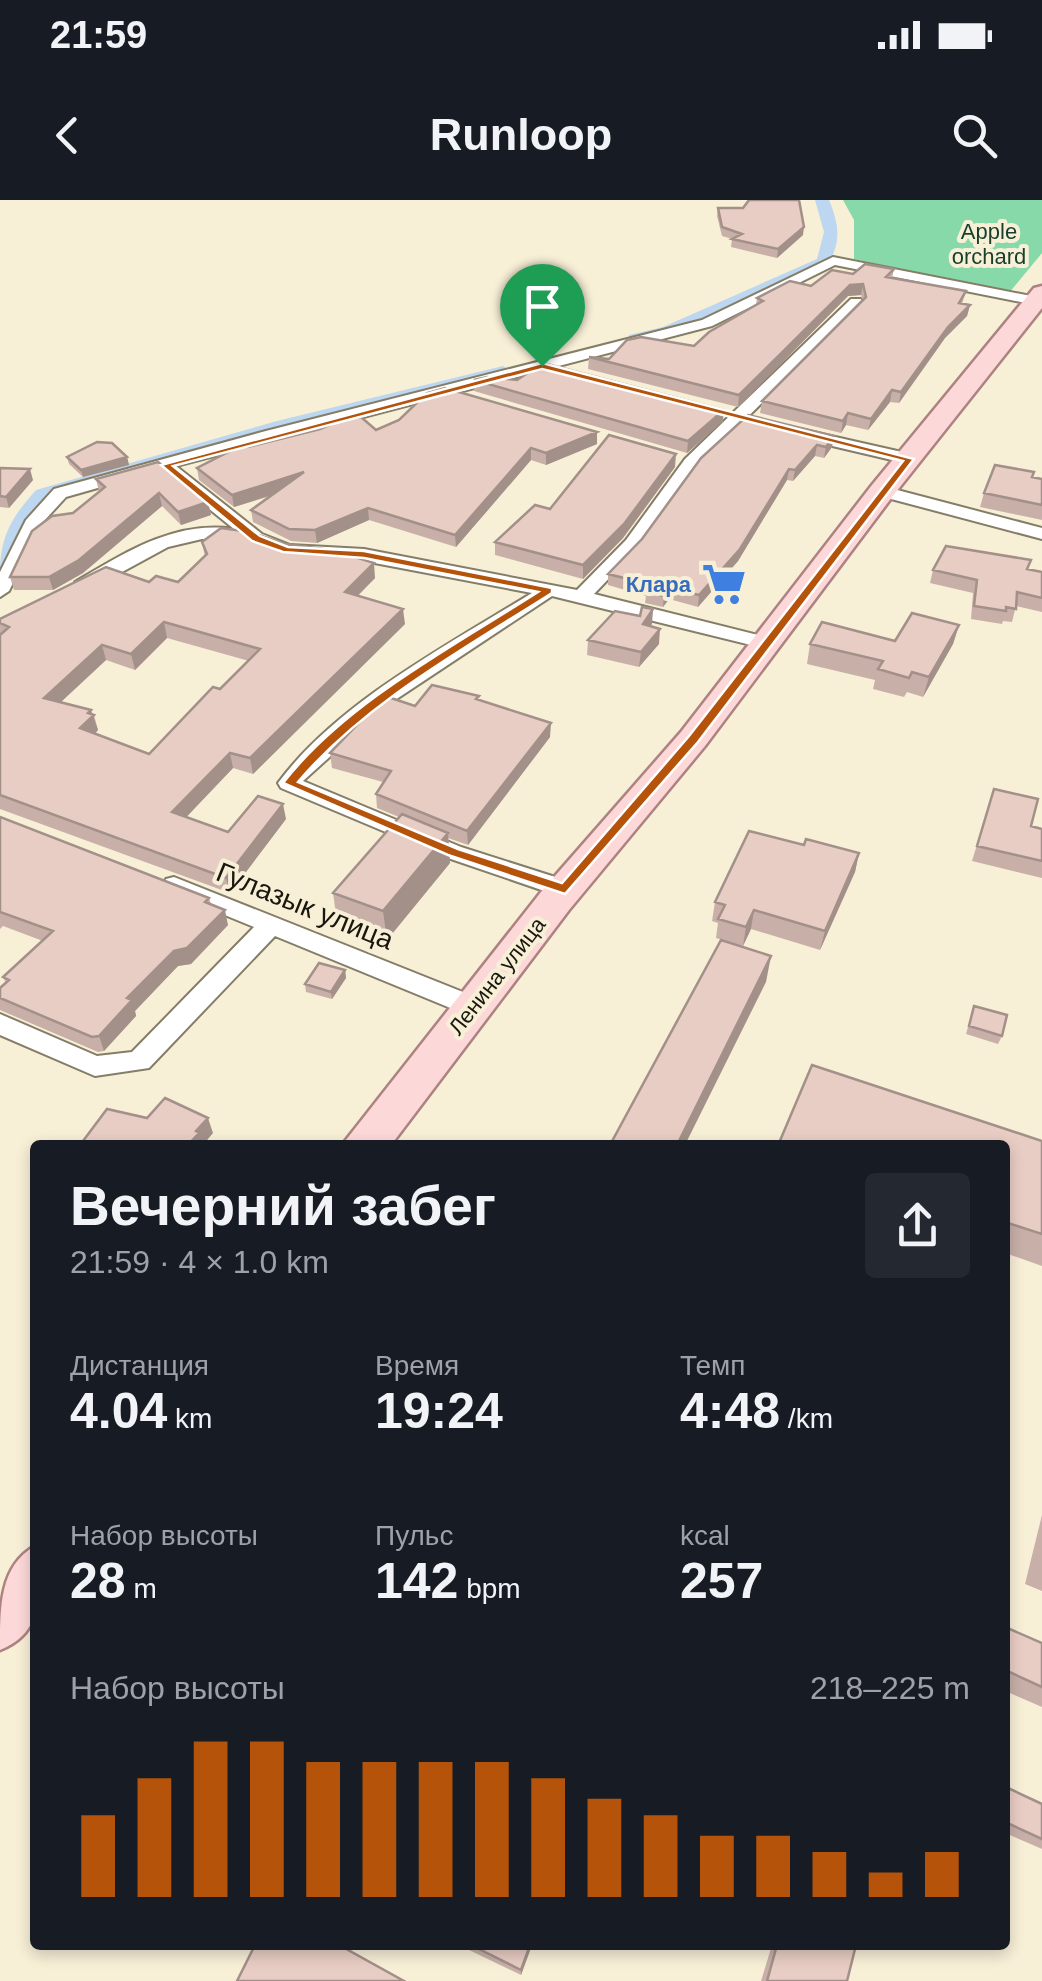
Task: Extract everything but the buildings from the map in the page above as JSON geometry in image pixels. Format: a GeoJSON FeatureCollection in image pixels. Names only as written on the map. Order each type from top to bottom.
{"type":"FeatureCollection","features":[{"type":"Feature","properties":{"kind":"main road","name":"Ленина улица"},"geometry":{"type":"LineString","coordinates":[[370,1140],[565,889],[693,739],[882,492],[1039,297]]}},
{"type":"Feature","properties":{"kind":"main road"},"geometry":{"type":"LineString","coordinates":[[0,1620],[30,1581]]}},
{"type":"Feature","properties":{"kind":"street"},"geometry":{"type":"LineString","coordinates":[[0,591],[35,520],[60,494],[707,322],[833,261],[1039,297]]}},
{"type":"Feature","properties":{"kind":"street"},"geometry":{"type":"LineString","coordinates":[[580,597],[632,544],[691,462],[732,417],[856,302]]}},
{"type":"Feature","properties":{"kind":"street"},"geometry":{"type":"LineString","coordinates":[[542,366],[575,375]]}},
{"type":"Feature","properties":{"kind":"street"},"geometry":{"type":"LineString","coordinates":[[441,390],[474,399]]}},
{"type":"Feature","properties":{"kind":"street"},"geometry":{"type":"LineString","coordinates":[[732,417],[758,424]]}},
{"type":"Feature","properties":{"kind":"street"},"geometry":{"type":"LineString","coordinates":[[777,428],[909,459]]}},
{"type":"Feature","properties":{"kind":"street"},"geometry":{"type":"LineString","coordinates":[[672,457],[691,462]]}},
{"type":"Feature","properties":{"kind":"street"},"geometry":{"type":"LineString","coordinates":[[166,465],[256,538]]}},
{"type":"Feature","properties":{"kind":"street"},"geometry":{"type":"LineString","coordinates":[[882,492],[1042,534]]}},
{"type":"Feature","properties":{"kind":"street"},"geometry":{"type":"LineString","coordinates":[[57,599],[161,540],[204,531],[256,538],[286,550],[364,555],[548,590],[767,643]]}},
{"type":"Feature","properties":{"kind":"street"},"geometry":{"type":"LineString","coordinates":[[548,590],[366,712],[322,745],[289,783],[453,852],[565,889]]}},
{"type":"Feature","properties":{"kind":"street","name":"Гулазык улица"},"geometry":{"type":"LineString","coordinates":[[146,874],[474,1008]]}},
{"type":"Feature","properties":{"kind":"street"},"geometry":{"type":"LineString","coordinates":[[0,1024],[95,1066],[140,1061],[272,924]]}},
{"type":"Feature","properties":{"kind":"green space","name":"Apple orchard"},"geometry":{"type":"Polygon","coordinates":[[[843,200],[1042,200],[1042,253],[1009,293],[854,259],[854,220],[843,200]]]}},
{"type":"Feature","properties":{"kind":"waterway"},"geometry":{"type":"LineString","coordinates":[[635,338],[668,330],[822,262],[830,247],[831,232],[822,200]]}},
{"type":"Feature","properties":{"kind":"waterway"},"geometry":{"type":"LineString","coordinates":[[0,567],[20,520],[43,494],[283,425],[503,371]]}},
{"type":"Feature","properties":{"kind":"place","name":"Клара"},"geometry":{"type":"Point","coordinates":[724,584]}},
{"type":"Feature","properties":{"kind":"route"},"geometry":{"type":"LineString","coordinates":[[542,366],[909,459],[693,739],[565,889],[453,852],[289,783],[322,745],[366,712],[548,590],[364,555],[286,550],[256,538],[166,465],[268,435],[542,366]]}}]}
